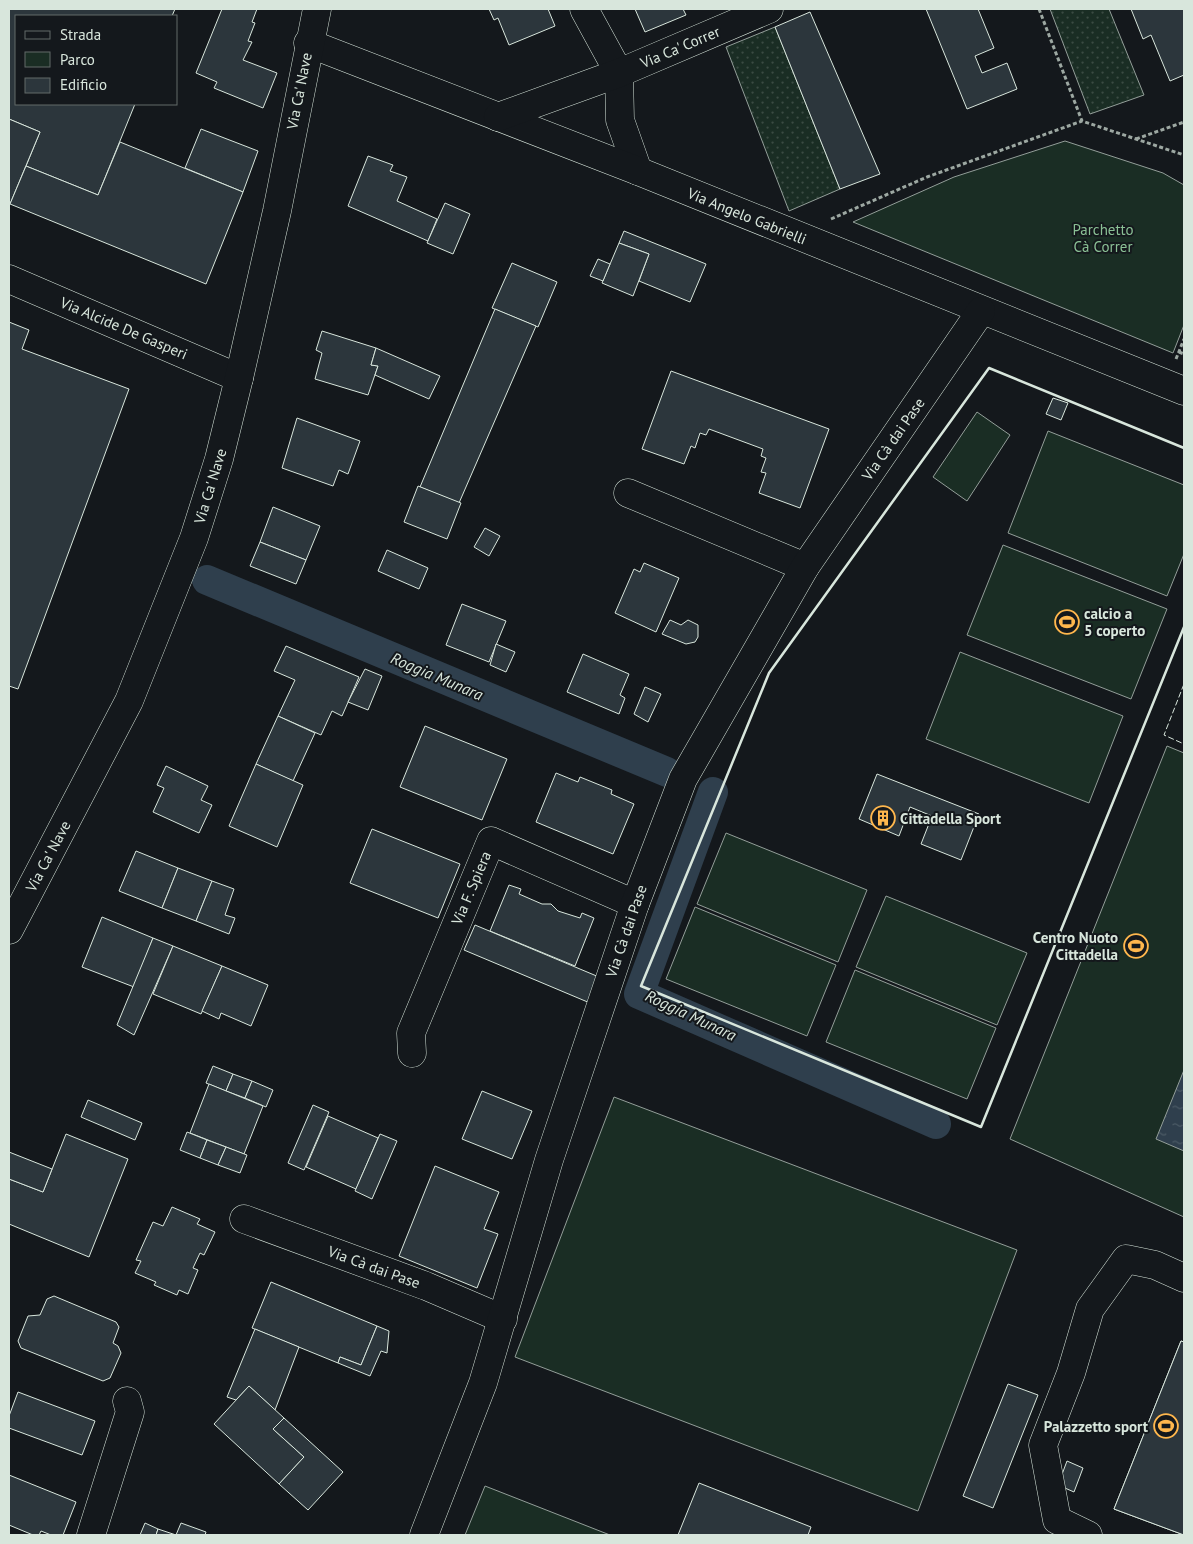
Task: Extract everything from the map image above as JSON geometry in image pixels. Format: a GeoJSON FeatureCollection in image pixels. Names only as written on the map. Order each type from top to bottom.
{"type":"FeatureCollection","features":[{"type":"Feature","properties":{"kind":"street","name":"Via Ca' Nave"},"geometry":{"type":"LineString","coordinates":[[9,930],[129,701],[194,538],[220,459],[239,378],[277,211],[316,9]]}},
{"type":"Feature","properties":{"kind":"street"},"geometry":{"type":"LineString","coordinates":[[584,9],[618,73],[620,120],[638,172]]}},
{"type":"Feature","properties":{"kind":"street","name":"Via Ca' Correr"},"geometry":{"type":"LineString","coordinates":[[498,117],[618,73],[769,9]]}},
{"type":"Feature","properties":{"kind":"street","name":"Via Angelo Gabrielli"},"geometry":{"type":"LineString","coordinates":[[308,43],[638,172],[1184,391]]}},
{"type":"Feature","properties":{"kind":"street","name":"Via Alcide De Gasperi"},"geometry":{"type":"LineString","coordinates":[[9,279],[239,378]]}},
{"type":"Feature","properties":{"kind":"street","name":"Via Cà dai Pase"},"geometry":{"type":"LineString","coordinates":[[424,1535],[482,1384],[503,1319],[548,1160],[634,904],[683,779],[805,567],[981,311]]}},
{"type":"Feature","properties":{"kind":"street"},"geometry":{"type":"LineString","coordinates":[[628,493],[805,567]]}},
{"type":"Feature","properties":{"kind":"street","name":"Via F. Spiera"},"geometry":{"type":"LineString","coordinates":[[412,1053],[411,1034],[491,841],[634,904]]}},
{"type":"Feature","properties":{"kind":"street","name":"Via Cà dai Pase"},"geometry":{"type":"LineString","coordinates":[[244,1219],[426,1286],[503,1319]]}},
{"type":"Feature","properties":{"kind":"street"},"geometry":{"type":"LineString","coordinates":[[1088,1535],[1058,1520],[1043,1445],[1071,1373],[1090,1309],[1126,1259],[1155,1265],[1184,1278]]}},
{"type":"Feature","properties":{"kind":"street"},"geometry":{"type":"LineString","coordinates":[[91,1535],[130,1412],[127,1401]]}},
{"type":"Feature","properties":{"kind":"path"},"geometry":{"type":"LineString","coordinates":[[1039,9],[1082,121]]}},
{"type":"Feature","properties":{"kind":"path"},"geometry":{"type":"LineString","coordinates":[[794,235],[927,177],[1082,121],[1184,155]]}},
{"type":"Feature","properties":{"kind":"path"},"geometry":{"type":"LineString","coordinates":[[1136,139],[1184,122]]}},
{"type":"Feature","properties":{"kind":"path"},"geometry":{"type":"LineString","coordinates":[[1179,352],[1184,354]]}},
{"type":"Feature","properties":{"kind":"green space"},"geometry":{"type":"Polygon","coordinates":[[[1050,9],[1109,9],[1144,95],[1090,114],[1050,9]]]}},
{"type":"Feature","properties":{"kind":"green space"},"geometry":{"type":"Polygon","coordinates":[[[775,27],[840,189],[789,211],[726,47],[775,27]]]}},
{"type":"Feature","properties":{"kind":"green space","name":"Parchetto Cà Correr"},"geometry":{"type":"Polygon","coordinates":[[[1065,141],[1163,173],[1184,185],[1184,325],[1173,353],[853,222],[954,177],[1065,141]]]}},
{"type":"Feature","properties":{"kind":"green space"},"geometry":{"type":"Polygon","coordinates":[[[977,412],[1010,435],[967,501],[933,477],[977,412]]]}},
{"type":"Feature","properties":{"kind":"green space"},"geometry":{"type":"Polygon","coordinates":[[[1048,431],[1184,485],[1184,554],[1167,596],[1008,533],[1048,431]]]}},
{"type":"Feature","properties":{"kind":"green space","name":"calcio a 5 coperto"},"geometry":{"type":"Polygon","coordinates":[[[1003,545],[1167,609],[1131,699],[967,635],[1003,545]]]}},
{"type":"Feature","properties":{"kind":"green space"},"geometry":{"type":"Polygon","coordinates":[[[960,652],[1123,716],[1089,803],[926,739],[960,652]]]}},
{"type":"Feature","properties":{"kind":"green space","name":"Centro Nuoto Cittadella"},"geometry":{"type":"Polygon","coordinates":[[[1167,746],[1184,753],[1184,1217],[1010,1139],[1167,746]]]}},
{"type":"Feature","properties":{"kind":"green space"},"geometry":{"type":"Polygon","coordinates":[[[726,833],[867,890],[838,962],[697,904],[726,833]]]}},
{"type":"Feature","properties":{"kind":"green space"},"geometry":{"type":"Polygon","coordinates":[[[886,896],[1027,953],[997,1025],[856,967],[886,896]]]}},
{"type":"Feature","properties":{"kind":"green space"},"geometry":{"type":"Polygon","coordinates":[[[695,907],[836,965],[807,1036],[666,979],[695,907]]]}},
{"type":"Feature","properties":{"kind":"green space"},"geometry":{"type":"Polygon","coordinates":[[[855,970],[996,1028],[967,1099],[826,1042],[855,970]]]}},
{"type":"Feature","properties":{"kind":"green space"},"geometry":{"type":"Polygon","coordinates":[[[614,1097],[1017,1250],[918,1511],[515,1357],[614,1097]]]}},
{"type":"Feature","properties":{"kind":"green space"},"geometry":{"type":"Polygon","coordinates":[[[485,1486],[610,1535],[465,1535],[485,1486]]]}},
{"type":"Feature","properties":{"kind":"water"},"geometry":{"type":"Polygon","coordinates":[[[1184,1070],[1184,1151],[1156,1139],[1184,1070]]]}},
{"type":"Feature","properties":{"kind":"building"},"geometry":{"type":"Polygon","coordinates":[[[9,9],[175,9],[172,15],[15,15],[15,105],[135,105],[98,195],[26,166],[40,132],[9,119],[9,9]]]}},
{"type":"Feature","properties":{"kind":"building"},"geometry":{"type":"Polygon","coordinates":[[[222,9],[257,9],[252,22],[255,23],[248,41],[252,42],[243,60],[277,73],[263,108],[214,88],[217,82],[196,73],[222,9]]]}},
{"type":"Feature","properties":{"kind":"building"},"geometry":{"type":"Polygon","coordinates":[[[489,9],[548,9],[555,26],[509,45],[498,18],[494,20],[489,9]]]}},
{"type":"Feature","properties":{"kind":"building"},"geometry":{"type":"Polygon","coordinates":[[[635,9],[683,9],[686,15],[645,32],[635,9]]]}},
{"type":"Feature","properties":{"kind":"building"},"geometry":{"type":"Polygon","coordinates":[[[926,9],[978,9],[994,48],[975,56],[982,73],[1007,63],[1017,89],[967,109],[926,9]]]}},
{"type":"Feature","properties":{"kind":"building"},"geometry":{"type":"Polygon","coordinates":[[[1131,9],[1184,9],[1184,75],[1170,81],[1151,35],[1143,39],[1131,9]]]}},
{"type":"Feature","properties":{"kind":"building"},"geometry":{"type":"Polygon","coordinates":[[[810,12],[880,174],[840,189],[775,27],[810,12]]]}},
{"type":"Feature","properties":{"kind":"building"},"geometry":{"type":"Polygon","coordinates":[[[9,119],[40,132],[10,204],[9,203],[9,119]]]}},
{"type":"Feature","properties":{"kind":"building"},"geometry":{"type":"Polygon","coordinates":[[[201,129],[258,151],[243,192],[185,168],[201,129]]]}},
{"type":"Feature","properties":{"kind":"building"},"geometry":{"type":"Polygon","coordinates":[[[120,142],[243,192],[206,284],[10,204],[26,166],[98,195],[120,142]]]}},
{"type":"Feature","properties":{"kind":"building"},"geometry":{"type":"Polygon","coordinates":[[[368,156],[393,165],[390,171],[407,177],[397,201],[437,219],[428,241],[348,206],[368,156]]]}},
{"type":"Feature","properties":{"kind":"building"},"geometry":{"type":"Polygon","coordinates":[[[445,203],[470,214],[453,254],[427,243],[445,203]]]}},
{"type":"Feature","properties":{"kind":"building"},"geometry":{"type":"Polygon","coordinates":[[[624,231],[706,264],[690,302],[639,281],[649,254],[619,243],[624,231]]]}},
{"type":"Feature","properties":{"kind":"building"},"geometry":{"type":"Polygon","coordinates":[[[619,243],[649,254],[633,296],[602,283],[619,243]]]}},
{"type":"Feature","properties":{"kind":"building"},"geometry":{"type":"Polygon","coordinates":[[[598,259],[610,264],[603,281],[590,276],[598,259]]]}},
{"type":"Feature","properties":{"kind":"building"},"geometry":{"type":"Polygon","coordinates":[[[512,263],[557,282],[538,327],[492,308],[512,263]]]}},
{"type":"Feature","properties":{"kind":"building"},"geometry":{"type":"Polygon","coordinates":[[[495,309],[536,326],[459,503],[420,487],[495,309]]]}},
{"type":"Feature","properties":{"kind":"building"},"geometry":{"type":"Polygon","coordinates":[[[9,322],[29,330],[22,349],[129,389],[18,689],[9,686],[9,322]]]}},
{"type":"Feature","properties":{"kind":"building"},"geometry":{"type":"Polygon","coordinates":[[[322,331],[376,348],[371,365],[378,366],[368,395],[315,379],[322,353],[316,350],[322,331]]]}},
{"type":"Feature","properties":{"kind":"building"},"geometry":{"type":"Polygon","coordinates":[[[376,348],[440,376],[429,399],[375,375],[378,366],[371,365],[376,348]]]}},
{"type":"Feature","properties":{"kind":"building"},"geometry":{"type":"Polygon","coordinates":[[[671,371],[829,429],[800,508],[759,493],[766,473],[761,472],[766,458],[761,456],[763,449],[709,429],[706,435],[700,433],[695,448],[691,446],[684,464],[642,449],[671,371]]]}},
{"type":"Feature","properties":{"kind":"building"},"geometry":{"type":"Polygon","coordinates":[[[1053,398],[1068,403],[1061,420],[1046,414],[1053,398]]]}},
{"type":"Feature","properties":{"kind":"building"},"geometry":{"type":"Polygon","coordinates":[[[297,418],[360,441],[348,474],[339,470],[333,486],[282,468],[297,418]]]}},
{"type":"Feature","properties":{"kind":"building"},"geometry":{"type":"Polygon","coordinates":[[[418,486],[461,503],[447,539],[404,522],[418,486]]]}},
{"type":"Feature","properties":{"kind":"building"},"geometry":{"type":"Polygon","coordinates":[[[273,507],[320,526],[306,560],[260,542],[273,507]]]}},
{"type":"Feature","properties":{"kind":"building"},"geometry":{"type":"Polygon","coordinates":[[[485,528],[500,536],[489,556],[474,547],[485,528]]]}},
{"type":"Feature","properties":{"kind":"building"},"geometry":{"type":"Polygon","coordinates":[[[260,542],[306,560],[296,584],[250,566],[260,542]]]}},
{"type":"Feature","properties":{"kind":"building"},"geometry":{"type":"Polygon","coordinates":[[[387,550],[428,568],[419,589],[378,571],[387,550]]]}},
{"type":"Feature","properties":{"kind":"building"},"geometry":{"type":"Polygon","coordinates":[[[644,563],[679,578],[656,632],[615,613],[634,569],[640,572],[644,563]]]}},
{"type":"Feature","properties":{"kind":"building"},"geometry":{"type":"Polygon","coordinates":[[[462,604],[506,621],[489,662],[446,645],[462,604]]]}},
{"type":"Feature","properties":{"kind":"building"},"geometry":{"type":"Polygon","coordinates":[[[670,620],[681,625],[688,620],[698,625],[698,637],[695,642],[686,644],[662,634],[670,620]]]}},
{"type":"Feature","properties":{"kind":"building"},"geometry":{"type":"Polygon","coordinates":[[[496,644],[515,652],[506,672],[490,665],[496,644]]]}},
{"type":"Feature","properties":{"kind":"building"},"geometry":{"type":"Polygon","coordinates":[[[286,646],[359,677],[342,716],[332,711],[321,735],[278,716],[295,680],[274,671],[286,646]]]}},
{"type":"Feature","properties":{"kind":"building"},"geometry":{"type":"Polygon","coordinates":[[[583,654],[629,674],[620,695],[625,698],[619,714],[567,692],[583,654]]]}},
{"type":"Feature","properties":{"kind":"building"},"geometry":{"type":"Polygon","coordinates":[[[365,669],[382,676],[368,710],[348,702],[365,669]]]}},
{"type":"Feature","properties":{"kind":"building"},"geometry":{"type":"Polygon","coordinates":[[[645,687],[661,694],[648,722],[634,714],[645,687]]]}},
{"type":"Feature","properties":{"kind":"building"},"geometry":{"type":"Polygon","coordinates":[[[278,716],[315,733],[293,781],[256,764],[278,716]]]}},
{"type":"Feature","properties":{"kind":"building"},"geometry":{"type":"Polygon","coordinates":[[[425,726],[507,759],[482,820],[400,787],[425,726]]]}},
{"type":"Feature","properties":{"kind":"building"},"geometry":{"type":"Polygon","coordinates":[[[256,764],[303,785],[277,847],[229,826],[256,764]]]}},
{"type":"Feature","properties":{"kind":"building"},"geometry":{"type":"Polygon","coordinates":[[[166,766],[208,786],[201,800],[212,805],[199,833],[153,812],[164,788],[157,785],[166,766]]]}},
{"type":"Feature","properties":{"kind":"building"},"geometry":{"type":"Polygon","coordinates":[[[556,773],[578,782],[580,777],[612,790],[611,794],[634,804],[613,854],[536,822],[556,773]]]}},
{"type":"Feature","properties":{"kind":"building","name":"Cittadella Sport"},"geometry":{"type":"Polygon","coordinates":[[[877,774],[979,814],[961,860],[921,844],[932,816],[910,807],[899,836],[859,819],[877,774]]]}},
{"type":"Feature","properties":{"kind":"building"},"geometry":{"type":"Polygon","coordinates":[[[372,829],[460,864],[438,918],[350,883],[372,829]]]}},
{"type":"Feature","properties":{"kind":"building"},"geometry":{"type":"Polygon","coordinates":[[[136,851],[178,868],[162,908],[119,891],[136,851]]]}},
{"type":"Feature","properties":{"kind":"building"},"geometry":{"type":"Polygon","coordinates":[[[178,868],[212,881],[196,921],[162,908],[178,868]]]}},
{"type":"Feature","properties":{"kind":"building"},"geometry":{"type":"Polygon","coordinates":[[[212,881],[234,889],[225,915],[235,918],[229,934],[196,921],[212,881]]]}},
{"type":"Feature","properties":{"kind":"building"},"geometry":{"type":"Polygon","coordinates":[[[509,885],[521,889],[519,894],[542,904],[551,904],[558,911],[580,918],[582,913],[594,918],[575,966],[490,931],[509,885]]]}},
{"type":"Feature","properties":{"kind":"building"},"geometry":{"type":"Polygon","coordinates":[[[102,917],[153,938],[134,987],[82,967],[102,917]]]}},
{"type":"Feature","properties":{"kind":"building"},"geometry":{"type":"Polygon","coordinates":[[[475,925],[599,977],[590,1003],[464,950],[475,925]]]}},
{"type":"Feature","properties":{"kind":"building"},"geometry":{"type":"Polygon","coordinates":[[[153,938],[173,946],[134,1035],[117,1025],[153,938]]]}},
{"type":"Feature","properties":{"kind":"building"},"geometry":{"type":"Polygon","coordinates":[[[173,946],[222,966],[201,1014],[153,994],[173,946]]]}},
{"type":"Feature","properties":{"kind":"building"},"geometry":{"type":"Polygon","coordinates":[[[222,966],[268,985],[251,1026],[221,1013],[219,1019],[202,1011],[222,966]]]}},
{"type":"Feature","properties":{"kind":"building"},"geometry":{"type":"Polygon","coordinates":[[[213,1066],[233,1074],[226,1091],[206,1083],[213,1066]]]}},
{"type":"Feature","properties":{"kind":"building"},"geometry":{"type":"Polygon","coordinates":[[[233,1074],[252,1081],[245,1098],[226,1091],[233,1074]]]}},
{"type":"Feature","properties":{"kind":"building"},"geometry":{"type":"Polygon","coordinates":[[[252,1081],[273,1090],[266,1107],[245,1098],[252,1081]]]}},
{"type":"Feature","properties":{"kind":"building"},"geometry":{"type":"Polygon","coordinates":[[[209,1084],[263,1106],[244,1154],[190,1133],[209,1084]]]}},
{"type":"Feature","properties":{"kind":"building"},"geometry":{"type":"Polygon","coordinates":[[[482,1091],[532,1111],[512,1159],[462,1139],[482,1091]]]}},
{"type":"Feature","properties":{"kind":"building"},"geometry":{"type":"Polygon","coordinates":[[[88,1100],[142,1123],[135,1140],[81,1117],[88,1100]]]}},
{"type":"Feature","properties":{"kind":"building"},"geometry":{"type":"Polygon","coordinates":[[[313,1105],[329,1112],[304,1170],[288,1163],[313,1105]]]}},
{"type":"Feature","properties":{"kind":"building"},"geometry":{"type":"Polygon","coordinates":[[[328,1116],[378,1138],[356,1189],[306,1167],[328,1116]]]}},
{"type":"Feature","properties":{"kind":"building"},"geometry":{"type":"Polygon","coordinates":[[[187,1132],[207,1140],[200,1158],[180,1150],[187,1132]]]}},
{"type":"Feature","properties":{"kind":"building"},"geometry":{"type":"Polygon","coordinates":[[[66,1134],[128,1159],[89,1257],[9,1224],[9,1179],[43,1192],[66,1134]]]}},
{"type":"Feature","properties":{"kind":"building"},"geometry":{"type":"Polygon","coordinates":[[[380,1134],[397,1141],[372,1199],[355,1191],[380,1134]]]}},
{"type":"Feature","properties":{"kind":"building"},"geometry":{"type":"Polygon","coordinates":[[[207,1140],[226,1147],[218,1165],[200,1158],[207,1140]]]}},
{"type":"Feature","properties":{"kind":"building"},"geometry":{"type":"Polygon","coordinates":[[[226,1147],[247,1155],[240,1173],[218,1165],[226,1147]]]}},
{"type":"Feature","properties":{"kind":"building"},"geometry":{"type":"Polygon","coordinates":[[[9,1152],[52,1169],[43,1192],[9,1179],[9,1152]]]}},
{"type":"Feature","properties":{"kind":"building"},"geometry":{"type":"Polygon","coordinates":[[[435,1166],[499,1192],[484,1229],[498,1234],[477,1288],[399,1256],[435,1166]]]}},
{"type":"Feature","properties":{"kind":"building"},"geometry":{"type":"Polygon","coordinates":[[[172,1207],[200,1219],[197,1224],[215,1232],[204,1255],[200,1253],[193,1268],[198,1270],[188,1294],[179,1290],[177,1295],[154,1285],[156,1282],[135,1273],[141,1261],[136,1260],[153,1222],[163,1226],[172,1207]]]}},
{"type":"Feature","properties":{"kind":"building"},"geometry":{"type":"Polygon","coordinates":[[[271,1282],[377,1326],[361,1365],[340,1357],[338,1363],[252,1328],[271,1282]]]}},
{"type":"Feature","properties":{"kind":"building"},"geometry":{"type":"Polygon","coordinates":[[[54,1296],[116,1322],[119,1327],[113,1343],[118,1346],[121,1353],[110,1378],[103,1381],[21,1348],[18,1341],[28,1316],[40,1315],[47,1299],[54,1296]]]}},
{"type":"Feature","properties":{"kind":"building"},"geometry":{"type":"Polygon","coordinates":[[[377,1326],[389,1331],[387,1353],[381,1351],[370,1376],[338,1363],[340,1357],[361,1365],[377,1326]]]}},
{"type":"Feature","properties":{"kind":"building"},"geometry":{"type":"Polygon","coordinates":[[[255,1329],[299,1347],[275,1410],[249,1386],[236,1400],[227,1397],[255,1329]]]}},
{"type":"Feature","properties":{"kind":"building","name":"Palazzetto sport"},"geometry":{"type":"Polygon","coordinates":[[[1181,1341],[1184,1342],[1184,1535],[1114,1509],[1181,1341]]]}},
{"type":"Feature","properties":{"kind":"building","name":"Palazzetto sport"},"geometry":{"type":"Polygon","coordinates":[[[1181,1341],[1184,1342],[1184,1535],[1114,1509],[1181,1341]]]}},
{"type":"Feature","properties":{"kind":"building"},"geometry":{"type":"Polygon","coordinates":[[[1008,1384],[1038,1395],[993,1508],[963,1496],[1008,1384]]]}},
{"type":"Feature","properties":{"kind":"building"},"geometry":{"type":"Polygon","coordinates":[[[249,1386],[284,1418],[273,1429],[304,1457],[279,1484],[214,1424],[249,1386]]]}},
{"type":"Feature","properties":{"kind":"building"},"geometry":{"type":"Polygon","coordinates":[[[18,1392],[95,1421],[82,1455],[9,1428],[9,1416],[18,1392]]]}},
{"type":"Feature","properties":{"kind":"building"},"geometry":{"type":"Polygon","coordinates":[[[284,1418],[343,1472],[308,1510],[279,1484],[304,1457],[273,1429],[284,1418]]]}},
{"type":"Feature","properties":{"kind":"building"},"geometry":{"type":"Polygon","coordinates":[[[1067,1461],[1083,1468],[1074,1492],[1058,1485],[1067,1461]]]}},
{"type":"Feature","properties":{"kind":"building"},"geometry":{"type":"Polygon","coordinates":[[[9,1475],[76,1502],[63,1535],[51,1535],[41,1531],[39,1535],[33,1535],[9,1525],[9,1475]]]}},
{"type":"Feature","properties":{"kind":"building"},"geometry":{"type":"Polygon","coordinates":[[[699,1483],[811,1527],[808,1535],[678,1535],[699,1483]]]}},
{"type":"Feature","properties":{"kind":"building"},"geometry":{"type":"Polygon","coordinates":[[[145,1523],[158,1529],[156,1535],[140,1535],[145,1523]]]}},
{"type":"Feature","properties":{"kind":"building"},"geometry":{"type":"Polygon","coordinates":[[[181,1523],[206,1532],[205,1535],[176,1535],[181,1523]]]}},
{"type":"Feature","properties":{"kind":"building"},"geometry":{"type":"Polygon","coordinates":[[[158,1529],[176,1535],[156,1535],[158,1529]]]}},
{"type":"Feature","properties":{"kind":"waterway","name":"Roggia Munara"},"geometry":{"type":"LineString","coordinates":[[207,580],[667,772]]}},
{"type":"Feature","properties":{"kind":"waterway","name":"Roggia Munara"},"geometry":{"type":"LineString","coordinates":[[713,792],[639,994],[936,1124]]}},
{"type":"Feature","properties":{"kind":"fence"},"geometry":{"type":"LineString","coordinates":[[1184,684],[1164,735],[1184,744]]}},
{"type":"Feature","properties":{"kind":"wall"},"geometry":{"type":"LineString","coordinates":[[1184,448],[989,368],[769,673],[641,986],[981,1127],[1184,627]]}},
{"type":"Feature","properties":{"kind":"place","name":"calcio a 5 coperto"},"geometry":{"type":"Point","coordinates":[1067,622]}},
{"type":"Feature","properties":{"kind":"place","name":"Cittadella Sport"},"geometry":{"type":"Point","coordinates":[883,818]}},
{"type":"Feature","properties":{"kind":"place","name":"Centro Nuoto Cittadella"},"geometry":{"type":"Point","coordinates":[1136,946]}},
{"type":"Feature","properties":{"kind":"place","name":"Palazzetto sport"},"geometry":{"type":"Point","coordinates":[1166,1426]}}]}
